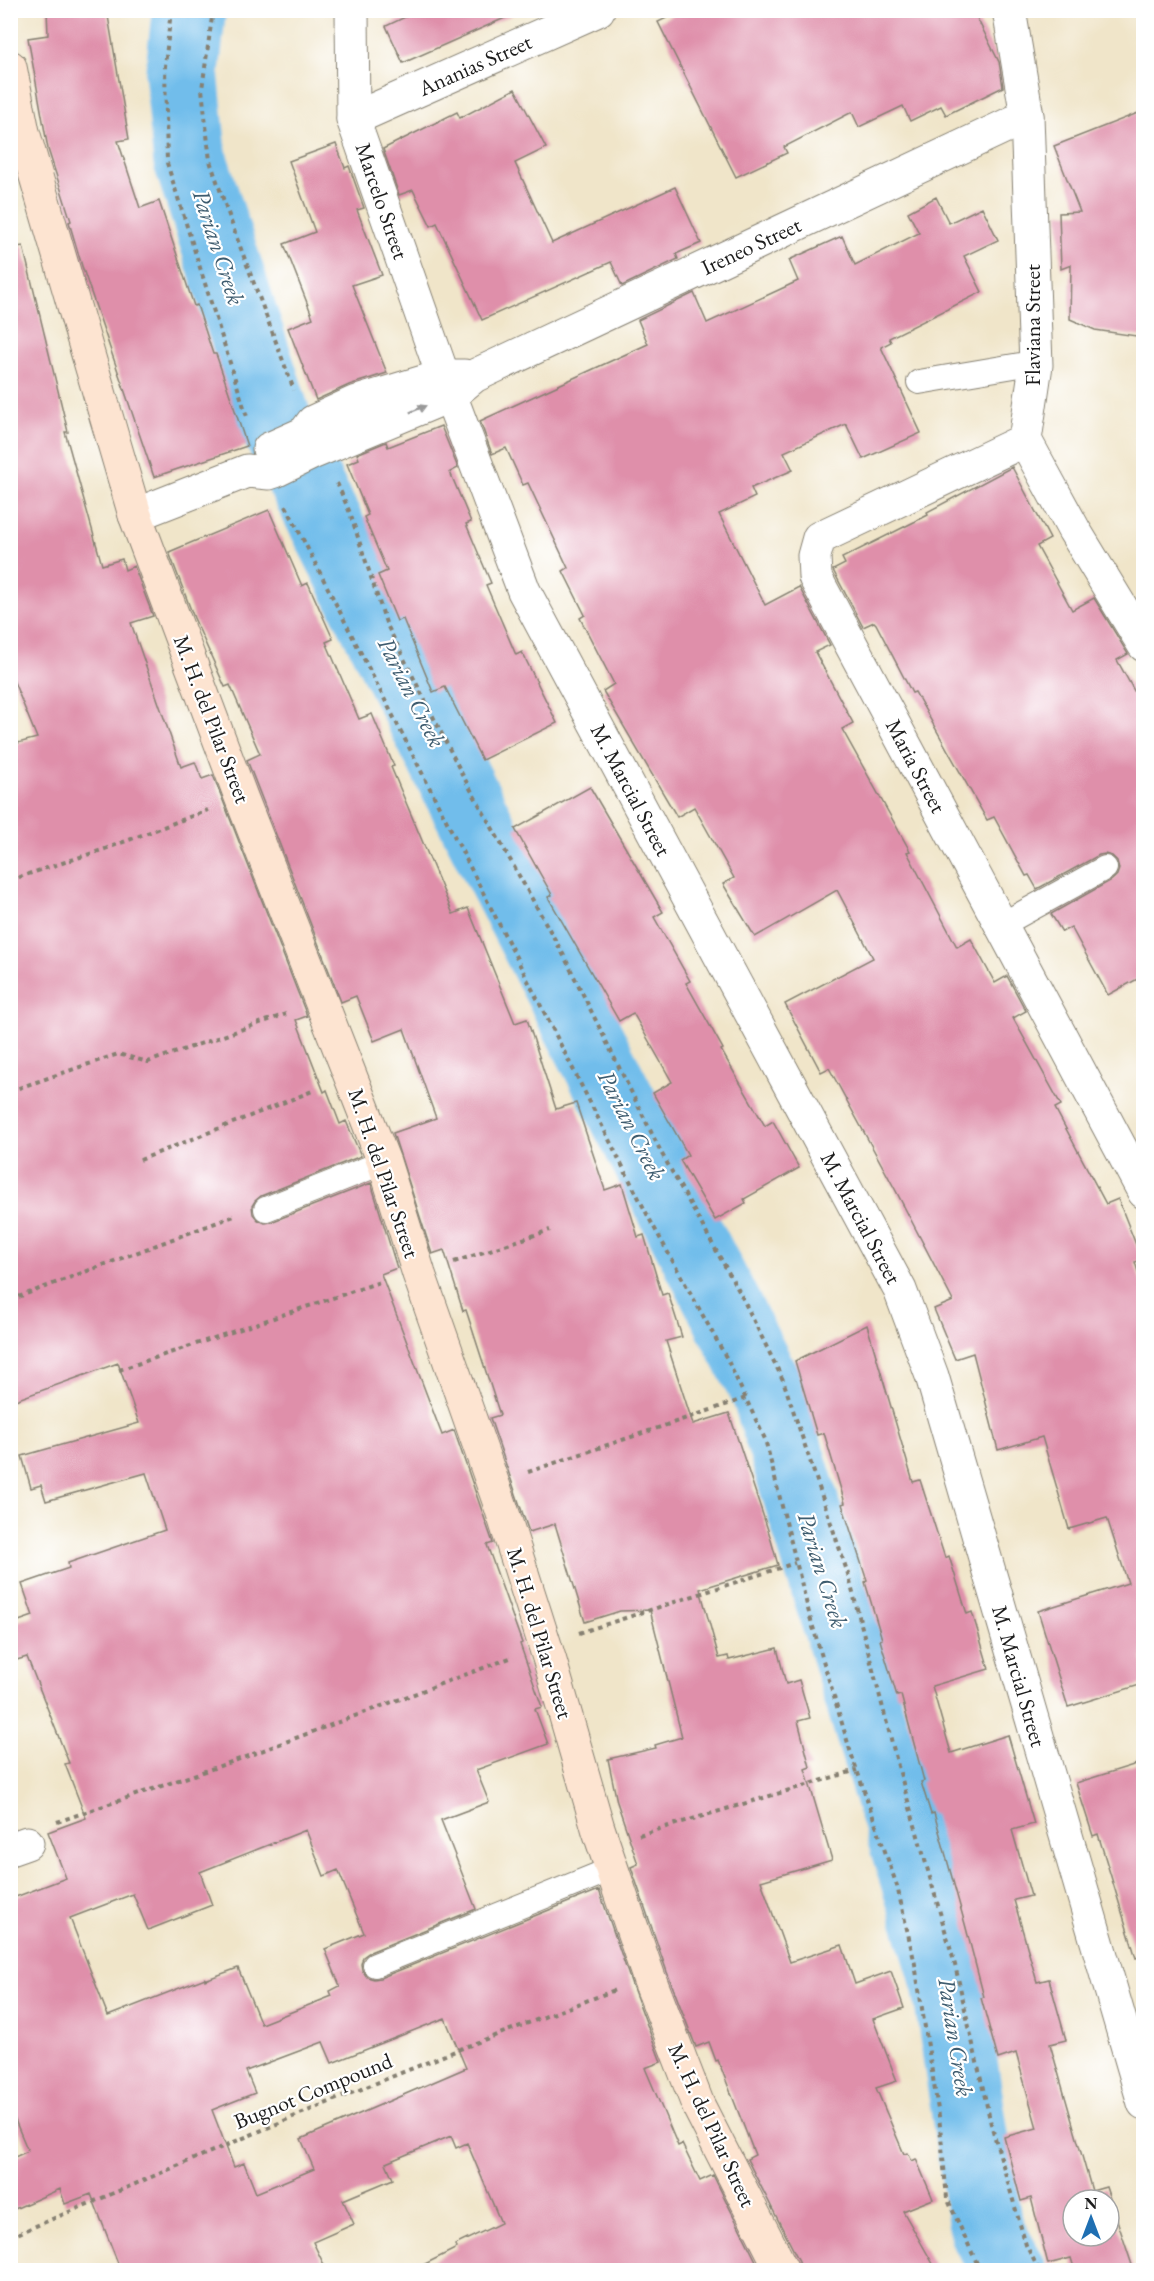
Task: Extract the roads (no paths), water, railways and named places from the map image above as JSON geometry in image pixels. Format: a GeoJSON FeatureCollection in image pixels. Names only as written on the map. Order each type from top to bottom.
{"type":"FeatureCollection","features":[{"type":"Feature","properties":{"kind":"street","name":"Marcelo Street"},"geometry":{"type":"LineString","coordinates":[[352,10],[353,119],[454,383]]}},
{"type":"Feature","properties":{"kind":"street","name":"Ananias Street"},"geometry":{"type":"LineString","coordinates":[[353,119],[598,10]]}},
{"type":"Feature","properties":{"kind":"street"},"geometry":{"type":"LineString","coordinates":[[1009,10],[1027,116]]}},
{"type":"Feature","properties":{"kind":"street","name":"M. H. del Pilar Street"},"geometry":{"type":"LineString","coordinates":[[10,67],[23,132],[135,515],[241,797],[384,1162],[419,1274],[493,1484],[608,1857],[649,1978],[698,2105],[782,2271]]}},
{"type":"Feature","properties":{"kind":"street","name":"Flaviana Street"},"geometry":{"type":"LineString","coordinates":[[1025,440],[1036,365],[1027,116]]}},
{"type":"Feature","properties":{"kind":"street","name":"Ireneo Street"},"geometry":{"type":"LineString","coordinates":[[135,515],[263,464],[314,439],[454,383],[1027,116]]}},
{"type":"Feature","properties":{"kind":"street","name":"M. Marcial Street"},"geometry":{"type":"LineString","coordinates":[[454,383],[524,591],[900,1290],[933,1376],[1143,2103]]}},
{"type":"Feature","properties":{"kind":"street"},"geometry":{"type":"LineString","coordinates":[[1025,440],[1074,530],[1143,645]]}},
{"type":"Feature","properties":{"kind":"street","name":"Maria Street"},"geometry":{"type":"LineString","coordinates":[[1025,440],[819,538],[814,556],[815,577],[1143,1192]]}},
{"type":"Feature","properties":{"kind":"lane"},"geometry":{"type":"LineString","coordinates":[[919,382],[1020,365],[1036,365]]}},
{"type":"Feature","properties":{"kind":"lane"},"geometry":{"type":"LineString","coordinates":[[1001,925],[1105,868]]}},
{"type":"Feature","properties":{"kind":"lane"},"geometry":{"type":"LineString","coordinates":[[266,1209],[384,1162]]}},
{"type":"Feature","properties":{"kind":"lane"},"geometry":{"type":"LineString","coordinates":[[375,1965],[608,1857]]}},
{"type":"Feature","properties":{"kind":"waterway","name":"Parian Creek"},"geometry":{"type":"LineString","coordinates":[[189,10],[182,76],[190,159],[276,424],[499,868],[768,1392],[948,1980],[986,2230],[1009,2270]]}}]}
